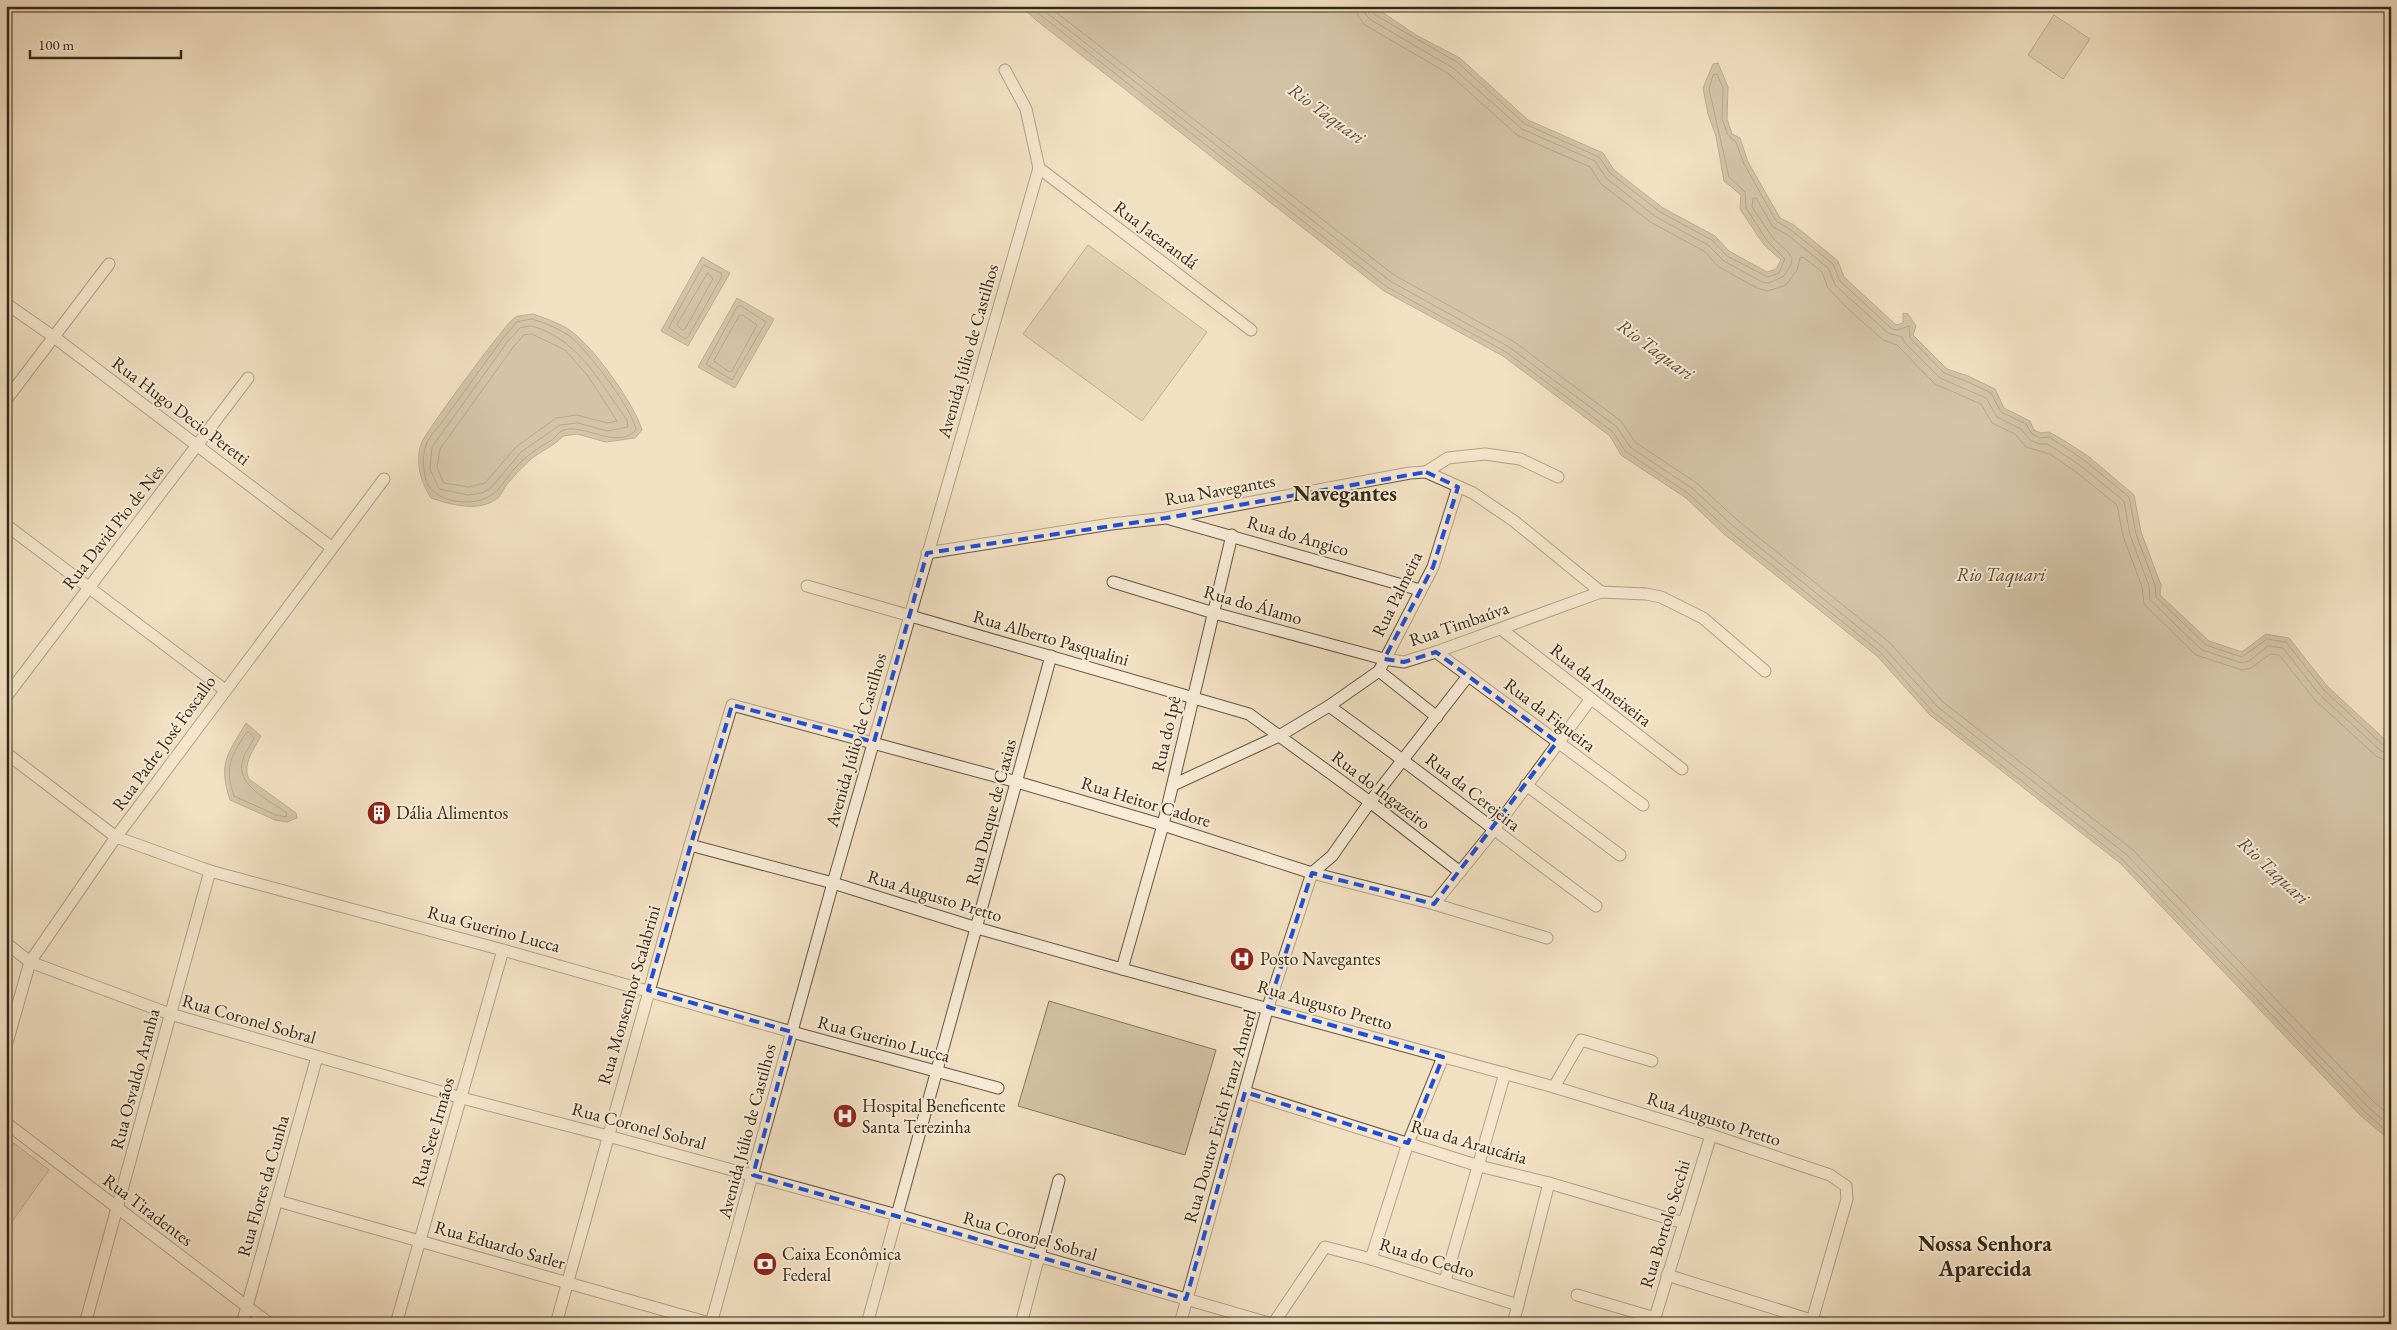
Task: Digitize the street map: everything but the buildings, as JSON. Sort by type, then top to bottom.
[{"type":"street","points":[[1005,70],[1026,109],[1039,168]]},
{"type":"street","name":"Rua Jacarandá","points":[[1039,168],[1251,330]]},
{"type":"street","name":"Avenida Júlio de Castilhos","points":[[712,1324],[833,883],[1039,168]]},
{"type":"street","points":[[6,400],[109,264]]},
{"type":"street","name":"Rua Hugo Decio Peretti","points":[[8,305],[54,337],[331,547]]},
{"type":"street","name":"Rua David Pio de Nes","points":[[6,697],[248,378]]},
{"type":"street","points":[[1426,472],[1448,458],[1485,454],[1520,459],[1558,477]]},
{"type":"street","points":[[1426,472],[1473,494],[1514,521],[1601,592]]},
{"type":"street","name":"Rua Navegantes","points":[[927,553],[1111,524],[1166,518],[1410,473],[1426,472]]},
{"type":"street","name":"Rua Padre José Foscallo","points":[[6,1046],[30,962],[116,837],[331,547],[384,479]]},
{"type":"street","name":"Rua Palmeira","points":[[1384,659],[1433,567],[1458,487]]},
{"type":"street","name":"Rua do Angico","points":[[1166,518],[1232,535],[1420,590]]},
{"type":"street","points":[[6,525],[225,690]]},
{"type":"street","name":"Rua do Ipê","points":[[1122,969],[1163,825],[1232,535]]},
{"type":"street","name":"Rua do Álamo","points":[[1113,582],[1214,613],[1384,659]]},
{"type":"street","name":"Rua Alberto Pasqualini","points":[[807,586],[910,614],[1249,714],[1279,736]]},
{"type":"street","name":"Rua Timbaúva","points":[[1384,659],[1404,662],[1601,592],[1646,594],[1661,597],[1702,618],[1765,671]]},
{"type":"street","name":"Rua da Ameixeira","points":[[1500,629],[1682,769]]},
{"type":"street","name":"Rua da Figueira","points":[[1436,652],[1643,805]]},
{"type":"street","name":"Rua Duque de Caxias","points":[[867,1324],[1051,656]]},
{"type":"street","points":[[1173,785],[1279,736],[1329,706],[1379,671],[1384,659]]},
{"type":"street","points":[[1379,671],[1437,717]]},
{"type":"street","points":[[1312,873],[1332,856],[1370,802],[1468,676]]},
{"type":"street","points":[[1434,904],[1493,831],[1557,742],[1590,700]]},
{"type":"street","name":"Rua Heitor Cadore","points":[[732,705],[1017,782],[1163,825],[1312,873],[1434,904],[1547,938]]},
{"type":"street","name":"Rua Monsenhor Scalabrini","points":[[556,1324],[648,990],[732,705]]},
{"type":"street","name":"Rua da Cerejeira","points":[[1329,706],[1404,760],[1493,831],[1596,906]]},
{"type":"street","name":"Rua do Ingazeiro","points":[[1279,736],[1370,802],[1460,872]]},
{"type":"street","name":"Rua Guerino Lucca","points":[[6,753],[116,837],[210,871],[503,950],[998,1088]]},
{"type":"street","points":[[1526,785],[1620,855]]},
{"type":"street","name":"Rua Augusto Pretto","points":[[690,844],[833,883],[977,928],[1122,969],[1268,1007],[1554,1087],[1711,1135],[1830,1175],[1846,1186],[1847,1199],[1811,1322]]},
{"type":"street","name":"Rua Osvaldo Aranha","points":[[85,1324],[210,871]]},
{"type":"street","name":"Rua Doutor Erich Franz Annerl","points":[[1180,1324],[1268,1007],[1312,873]]},
{"type":"street","name":"Rua Coronel Sobral","points":[[6,943],[30,962],[170,1014],[462,1098],[897,1215],[1272,1324]]},
{"type":"street","name":"Rua Sete Irmãos","points":[[396,1324],[503,950]]},
{"type":"street","points":[[1554,1087],[1581,1040],[1652,1061]]},
{"type":"street","name":"Rua Flores da Cunha","points":[[242,1324],[317,1057]]},
{"type":"street","points":[[1371,1259],[1408,1143],[1443,1057]]},
{"type":"street","points":[[1445,1281],[1505,1073]]},
{"type":"street","name":"Rua da Araucária","points":[[1245,1092],[1479,1166],[1549,1183],[1684,1223]]},
{"type":"street","name":"Rua Tiradentes","points":[[6,1123],[270,1324]]},
{"type":"street","name":"Rua Bortolo Secchi","points":[[1654,1321],[1711,1135]]},
{"type":"street","points":[[1021,1324],[1059,1180]]},
{"type":"street","points":[[1513,1324],[1549,1183]]},
{"type":"street","name":"Rua Eduardo Satler","points":[[278,1201],[567,1281],[712,1324]]},
{"type":"street","name":"Rua do Cedro","points":[[1272,1324],[1325,1247],[1445,1281],[1518,1305]]},
{"type":"street","points":[[1667,1275],[1811,1322],[1824,1324]]},
{"type":"street","points":[[1577,1295],[1654,1321]]},
{"type":"highlighted area","points":[[1426,472],[1458,487],[1433,567],[1384,659],[1404,662],[1436,652],[1557,742],[1434,904],[1312,873],[1268,1007],[1443,1057],[1408,1143],[1245,1092],[1186,1299],[753,1175],[792,1032],[648,990],[732,705],[874,742],[927,553],[1166,518]]},
{"type":"shaded area","points":[[2054,15],[2090,39],[2063,79],[2028,55]]},
{"type":"shaded area","points":[[1088,245],[1207,332],[1142,421],[1023,334]]},
{"type":"shaded area","points":[[1049,1001],[1216,1050],[1185,1155],[1018,1106]]},
{"type":"shaded area","points":[[6,1137],[49,1170],[6,1230]]},
{"type":"water","name":"Rio Taquari","points":[[1021,6],[1373,6],[1416,35],[1460,58],[1528,120],[1603,153],[1614,170],[1663,208],[1715,236],[1729,251],[1767,272],[1776,269],[1781,260],[1764,245],[1740,209],[1741,195],[1724,181],[1716,136],[1708,114],[1703,88],[1713,64],[1718,63],[1728,87],[1727,119],[1732,134],[1740,138],[1748,162],[1780,218],[1794,225],[1838,261],[1844,277],[1896,325],[1903,323],[1903,313],[1908,314],[1916,326],[1913,335],[1947,369],[1968,376],[1995,389],[2004,408],[2030,421],[2034,430],[2041,433],[2049,432],[2088,456],[2134,495],[2141,532],[2161,585],[2160,595],[2209,641],[2242,652],[2266,634],[2289,638],[2327,686],[2391,745],[2391,1141],[2361,1116],[2120,863],[1930,715],[1877,656],[1724,534],[1686,498],[1621,455],[1610,436],[1503,356],[1384,291],[1036,20]]},
{"type":"water","points":[[702,257],[730,273],[688,346],[661,331]]},
{"type":"water","points":[[737,298],[774,319],[735,388],[698,367]]},
{"type":"water","points":[[533,314],[573,332],[585,344],[605,367],[623,394],[638,419],[642,430],[635,438],[606,442],[577,434],[563,436],[526,464],[507,484],[499,497],[484,505],[457,505],[431,498],[424,486],[419,466],[419,451],[425,436],[508,324],[516,317]]},
{"type":"water","points":[[246,723],[261,736],[248,762],[247,773],[249,779],[296,813],[297,818],[287,822],[275,820],[230,800],[225,777],[226,760]]},
{"type":"place","name":"Dália Alimentos","points":[[379,813]]},
{"type":"place","name":"Posto Navegantes","points":[[1242,959]]},
{"type":"place","name":"Hospital Beneficente Santa Terezinha","points":[[845,1116]]},
{"type":"place","name":"Caixa Econômica Federal","points":[[765,1264]]},
{"type":"district","name":"Navegantes","points":[[1345,493]]},
{"type":"district","name":"Nossa Senhora Aparecida","points":[[1985,1256]]}]
